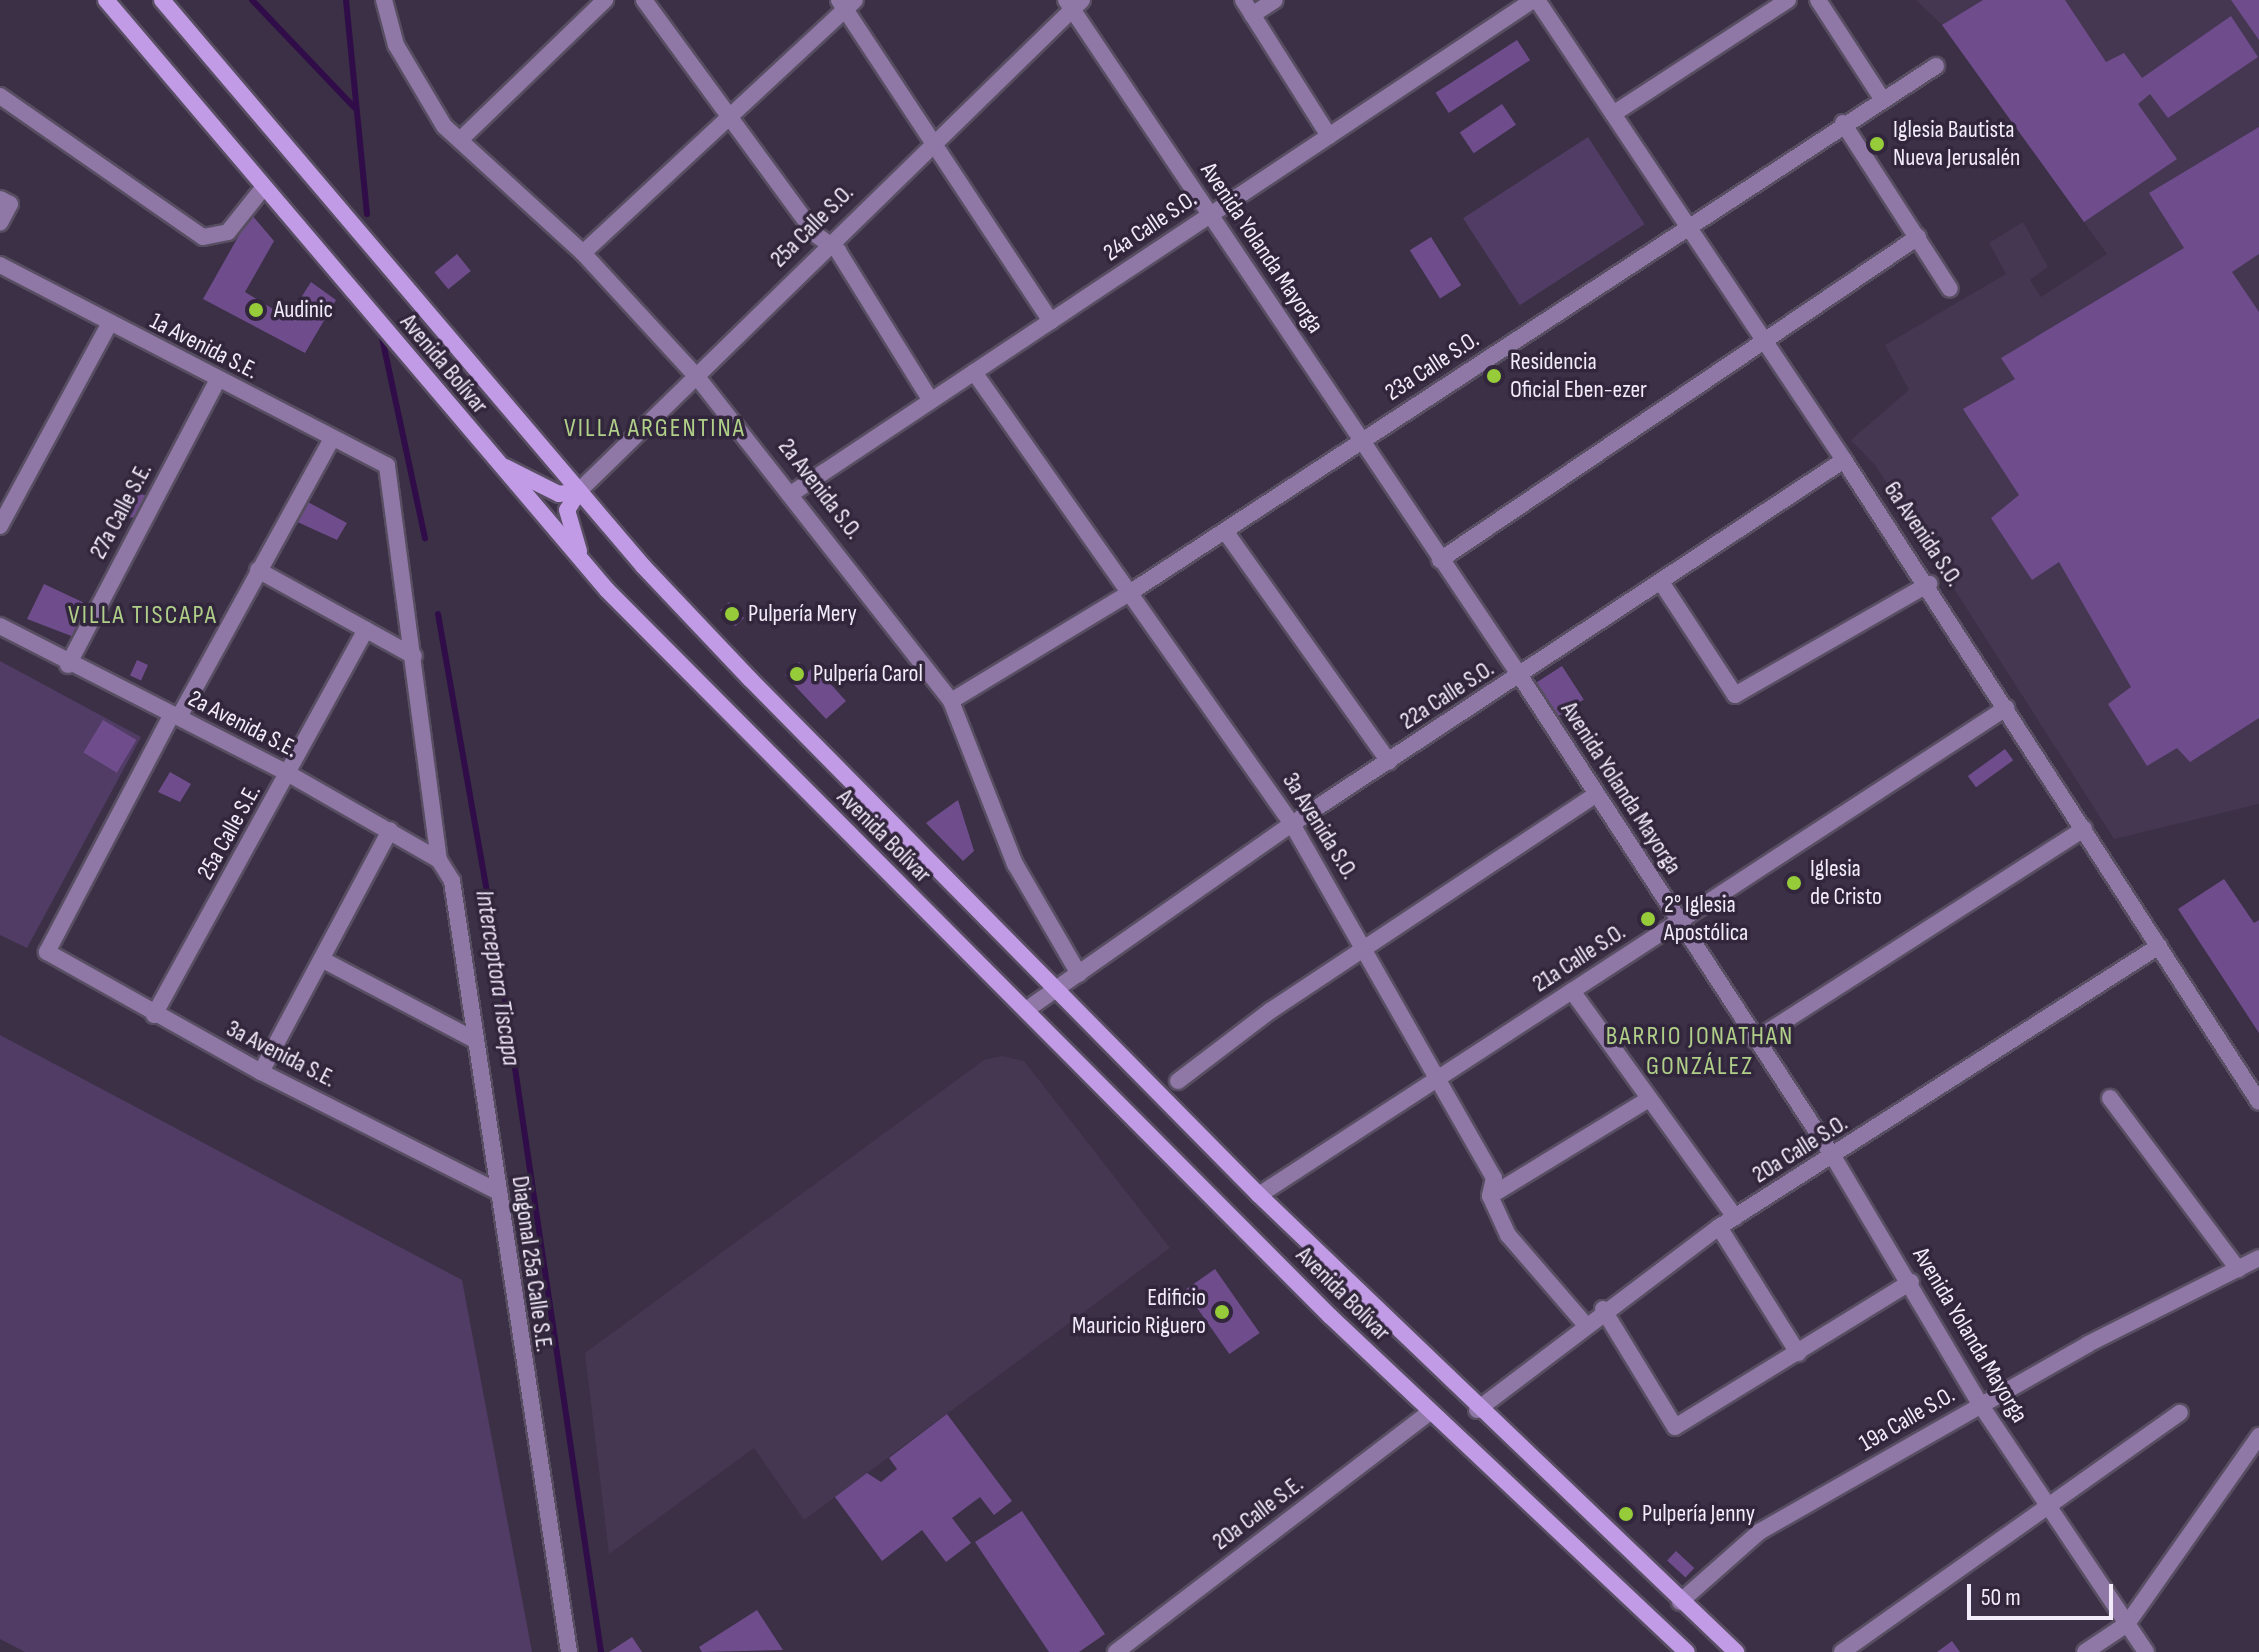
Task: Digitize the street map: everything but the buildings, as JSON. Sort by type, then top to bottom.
[{"type":"main road","name":"Avenida Bolívar","points":[[106,0],[585,564],[1429,1413],[1687,1652]]},
{"type":"main road","name":"Avenida Bolívar","points":[[162,0],[579,491],[750,679],[1060,989],[1259,1195],[1477,1410],[1736,1652]]},
{"type":"main road","points":[[497,463],[559,494],[579,491]]},
{"type":"main road","points":[[579,491],[567,510],[585,564]]},
{"type":"street","name":"2a Avenida S.O.","points":[[384,0],[396,45],[460,140],[583,253],[698,378],[794,492],[951,701],[1015,864],[1079,974]]},
{"type":"street","points":[[460,140],[605,0]]},
{"type":"street","points":[[644,0],[827,243],[931,401]]},
{"type":"street","points":[[1243,0],[1329,136]]},
{"type":"street","points":[[1252,15],[1275,0]]},
{"type":"street","name":"6a Avenida S.O.","points":[[1535,0],[1929,584],[2259,1102]]},
{"type":"street","name":"24a Calle S.O.","points":[[794,492],[1535,0]]},
{"type":"street","points":[[1613,114],[1788,0]]},
{"type":"street","points":[[1818,0],[1883,100]]},
{"type":"street","points":[[583,253],[846,3],[1051,321]]},
{"type":"street","name":"25a Calle S.O.","points":[[579,491],[698,378],[827,243],[1073,3]]},
{"type":"street","name":"Avenida Yolanda Mayorga","points":[[1073,3],[1440,560],[1520,676],[1834,1158],[1911,1282],[1980,1404],[2146,1652]]},
{"type":"street","name":"23a Calle S.O.","points":[[951,701],[1134,590],[1843,123],[1936,66]]},
{"type":"street","points":[[0,96],[203,237],[228,232],[263,188]]},
{"type":"street","points":[[1843,123],[1950,289]]},
{"type":"street","points":[[0,199],[10,204],[0,223]]},
{"type":"street","points":[[1440,560],[1767,344],[1918,237]]},
{"type":"street","name":"1a Avenida S.E.","points":[[0,265],[217,381],[387,466],[414,656]]},
{"type":"street","points":[[0,526],[109,324]]},
{"type":"street","name":"3a Avenida S.O.","points":[[974,372],[1134,590],[1292,824],[1368,952],[1494,1178],[1490,1196],[1508,1235],[1584,1323]]},
{"type":"street","name":"27a Calle S.E.","points":[[68,665],[217,381]]},
{"type":"street","points":[[176,716],[332,439]]},
{"type":"street","name":"22a Calle S.O.","points":[[1079,974],[1292,824],[1844,460]]},
{"type":"street","points":[[1225,531],[1389,762]]},
{"type":"street","points":[[258,570],[414,656],[439,860]]},
{"type":"street","points":[[1661,582],[1735,695],[1929,584]]},
{"type":"street","name":"2a Avenida S.E.","points":[[0,626],[68,665],[176,716],[390,830],[439,860],[452,881]]},
{"type":"street","name":"25a Calle S.E.","points":[[154,1015],[366,629]]},
{"type":"street","name":"21a Calle S.O.","points":[[1259,1195],[2006,708]]},
{"type":"street","name":"3a Avenida S.E.","points":[[176,716],[47,952],[154,1015],[261,1072],[497,1191]]},
{"type":"street","points":[[1178,1081],[1270,1011],[1368,952],[1597,794]]},
{"type":"street","points":[[1755,1040],[2084,829]]},
{"type":"street","points":[[261,1072],[390,830]]},
{"type":"street","name":"Diagonal 25a Calle S.E.","points":[[452,881],[569,1652]]},
{"type":"street","name":"20a Calle S.O.","points":[[1477,1410],[1584,1323],[1719,1227],[1834,1158],[2159,946]]},
{"type":"street","points":[[323,960],[475,1040]]},
{"type":"street","points":[[1026,1010],[1079,974]]},
{"type":"street","points":[[1572,991],[1647,1100],[1735,1217]]},
{"type":"street","points":[[2110,1098],[2238,1269]]},
{"type":"street","points":[[1490,1196],[1647,1100]]},
{"type":"street","points":[[1719,1227],[1798,1353]]},
{"type":"street","name":"19a Calle S.O.","points":[[1680,1602],[1759,1532],[1980,1404],[2259,1258]]},
{"type":"street","points":[[1603,1309],[1675,1427],[1911,1282]]},
{"type":"street","name":"20a Calle S.E.","points":[[1116,1652],[1429,1413]]},
{"type":"street","points":[[1842,1652],[2051,1510],[2180,1413]]},
{"type":"street","points":[[2085,1652],[2127,1624],[2259,1436]]},
{"type":"shaded area","points":[[1916,0],[2259,0],[2259,804],[2114,839],[1875,465],[1851,440],[1909,390],[1885,345],[2006,274],[1989,243],[2023,222],[2048,267],[2030,280],[2041,297],[2107,254],[1943,26]]},
{"type":"shaded area","points":[[1588,137],[1645,224],[1520,305],[1463,218]]},
{"type":"shaded area","points":[[0,661],[141,737],[27,948],[0,935]]},
{"type":"shaded area","points":[[0,1035],[462,1280],[532,1652],[25,1652],[0,1639]]},
{"type":"shaded area","points":[[1002,1056],[1024,1061],[1170,1248],[804,1520],[754,1448],[609,1554],[585,1353],[984,1060]]},
{"type":"waterway","points":[[252,0],[354,107]]},
{"type":"waterway","points":[[346,0],[367,214]]},
{"type":"waterway","name":"Interceptora Tiscapa","points":[[381,333],[425,538]]},
{"type":"waterway","name":"Interceptora Tiscapa","points":[[438,614],[501,973],[601,1652]]},
{"type":"place","name":"Iglesia Bautista Nueva Jerusalén","points":[[1877,144]]},
{"type":"place","name":"Audinic","points":[[256,310]]},
{"type":"place","name":"Residencia Oficial Eben-ezer","points":[[1494,376]]},
{"type":"place","name":"Pulpería Mery","points":[[732,614]]},
{"type":"place","name":"Pulpería Carol","points":[[797,674]]},
{"type":"place","name":"Iglesia de Cristo","points":[[1794,883]]},
{"type":"place","name":"2° Iglesia Apostólica","points":[[1648,919]]},
{"type":"place","name":"Edificio Mauricio Riguero","points":[[1222,1312]]},
{"type":"place","name":"Pulpería Jenny","points":[[1626,1514]]},
{"type":"district","name":"VILLA ARGENTINA","points":[[655,429]]},
{"type":"district","name":"VILLA TISCAPA","points":[[143,616]]},
{"type":"district","name":"BARRIO JONATHAN GONZÁLEZ","points":[[1700,1052]]}]
